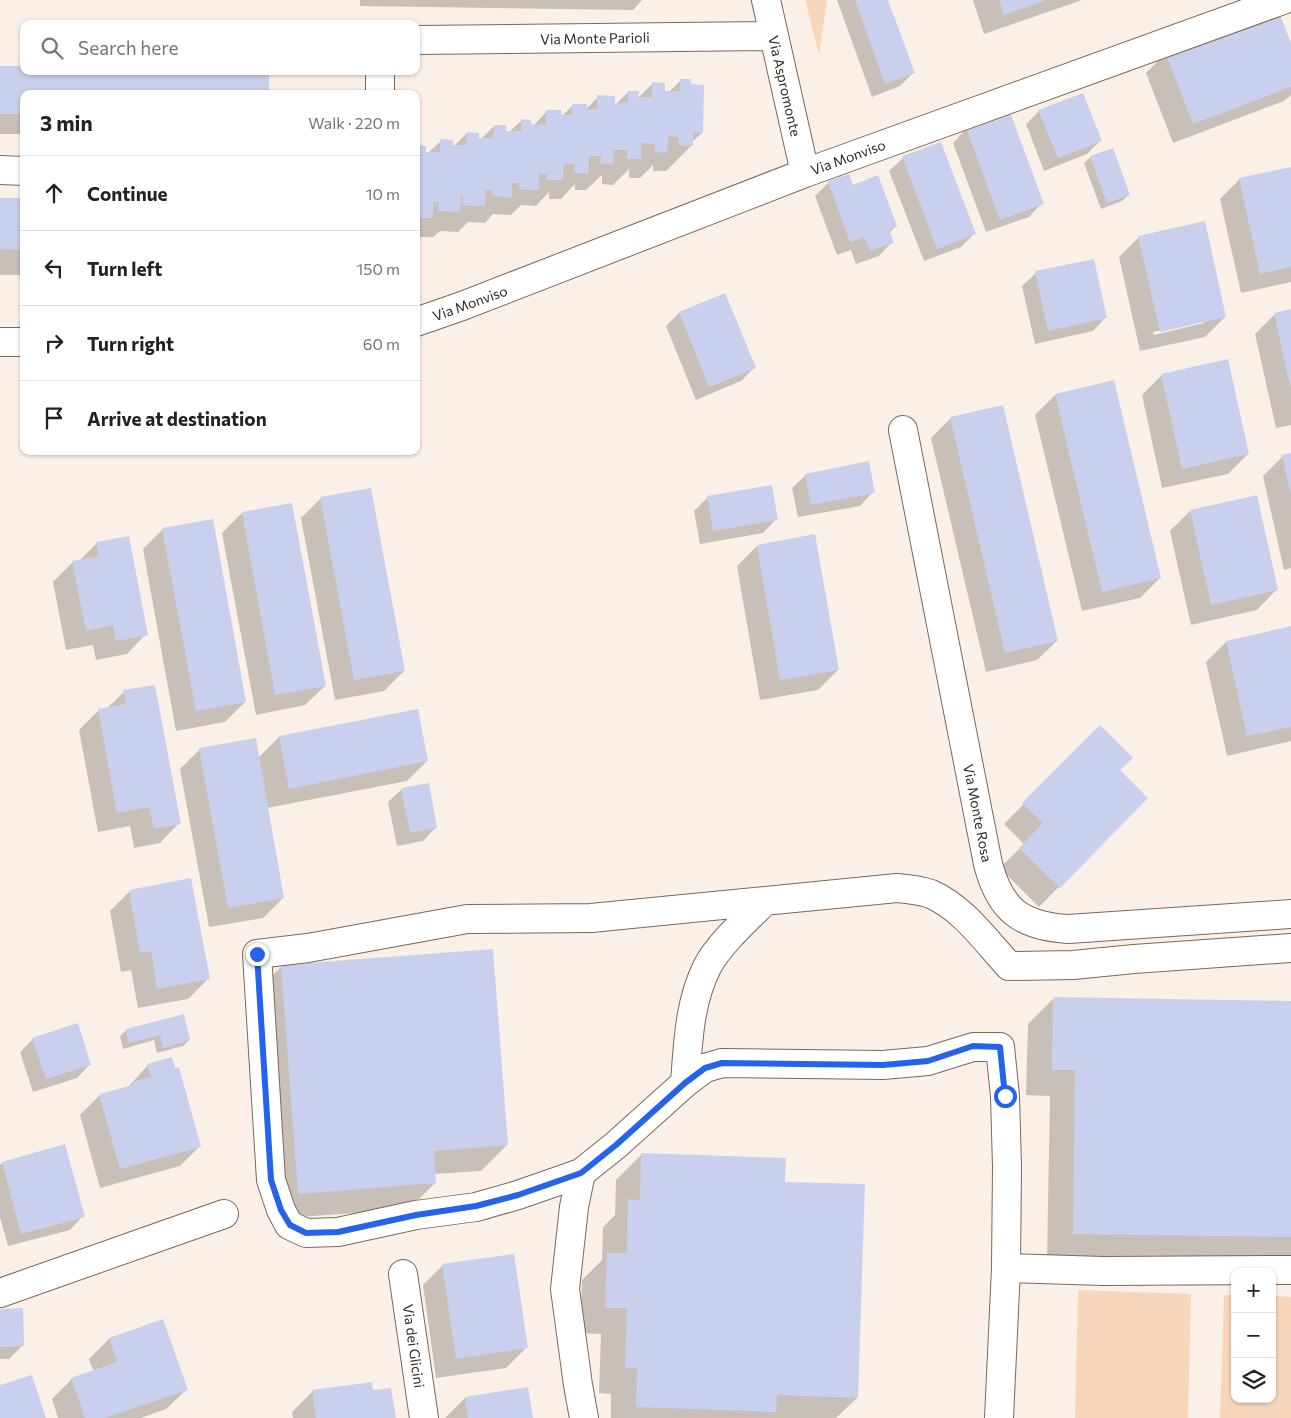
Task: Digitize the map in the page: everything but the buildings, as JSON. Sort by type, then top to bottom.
[{"type":"street","name":"Via Aspromonte","points":[[766,0],[805,173]]},
{"type":"street","name":"Via Monviso","points":[[420,321],[805,173],[1283,0]]},
{"type":"street","name":"Via Monte Parioli","points":[[420,40],[774,36]]},
{"type":"street","points":[[380,75],[380,90]]},
{"type":"street","points":[[0,170],[20,171]]},
{"type":"street","points":[[0,342],[20,342]]},
{"type":"street","name":"Via Monte Rosa","points":[[903,430],[988,864],[999,893],[1010,908],[1022,919],[1048,928],[1068,929],[1291,914]]},
{"type":"street","points":[[999,1418],[1006,1268],[1008,1166],[1005,1096],[1000,1047],[973,1046],[928,1061],[883,1065],[722,1063],[705,1068],[685,1083],[616,1145],[581,1173],[518,1195],[476,1206],[416,1215],[338,1232],[306,1233],[290,1225],[281,1210],[271,1180],[257,954],[308,948],[467,919],[591,918],[880,888],[917,890],[931,894],[945,902],[966,920],[1009,966],[1073,965],[1291,948]]},
{"type":"street","points":[[685,1083],[690,1024],[696,993],[707,966],[728,940],[765,901]]},
{"type":"street","points":[[581,1173],[574,1207],[565,1289],[584,1418]]},
{"type":"street","points":[[0,1293],[224,1214]]},
{"type":"street","points":[[1006,1268],[1103,1271],[1291,1270]]},
{"type":"street","name":"Via dei Glicini","points":[[403,1274],[424,1418]]},
{"type":"shaded area","points":[[805,0],[827,0],[819,55]]},
{"type":"shaded area","points":[[1078,1290],[1191,1294],[1188,1418],[1075,1418]]},
{"type":"shaded area","points":[[1224,1295],[1231,1295],[1231,1403],[1276,1403],[1276,1296],[1291,1297],[1291,1418],[1220,1418]]},
{"type":"route","points":[[257,954],[271,1180],[281,1210],[290,1225],[306,1233],[338,1232],[416,1215],[476,1206],[518,1195],[581,1173],[616,1145],[685,1083],[705,1068],[722,1063],[883,1065],[928,1061],[973,1046],[1000,1047],[1005,1096]]}]
